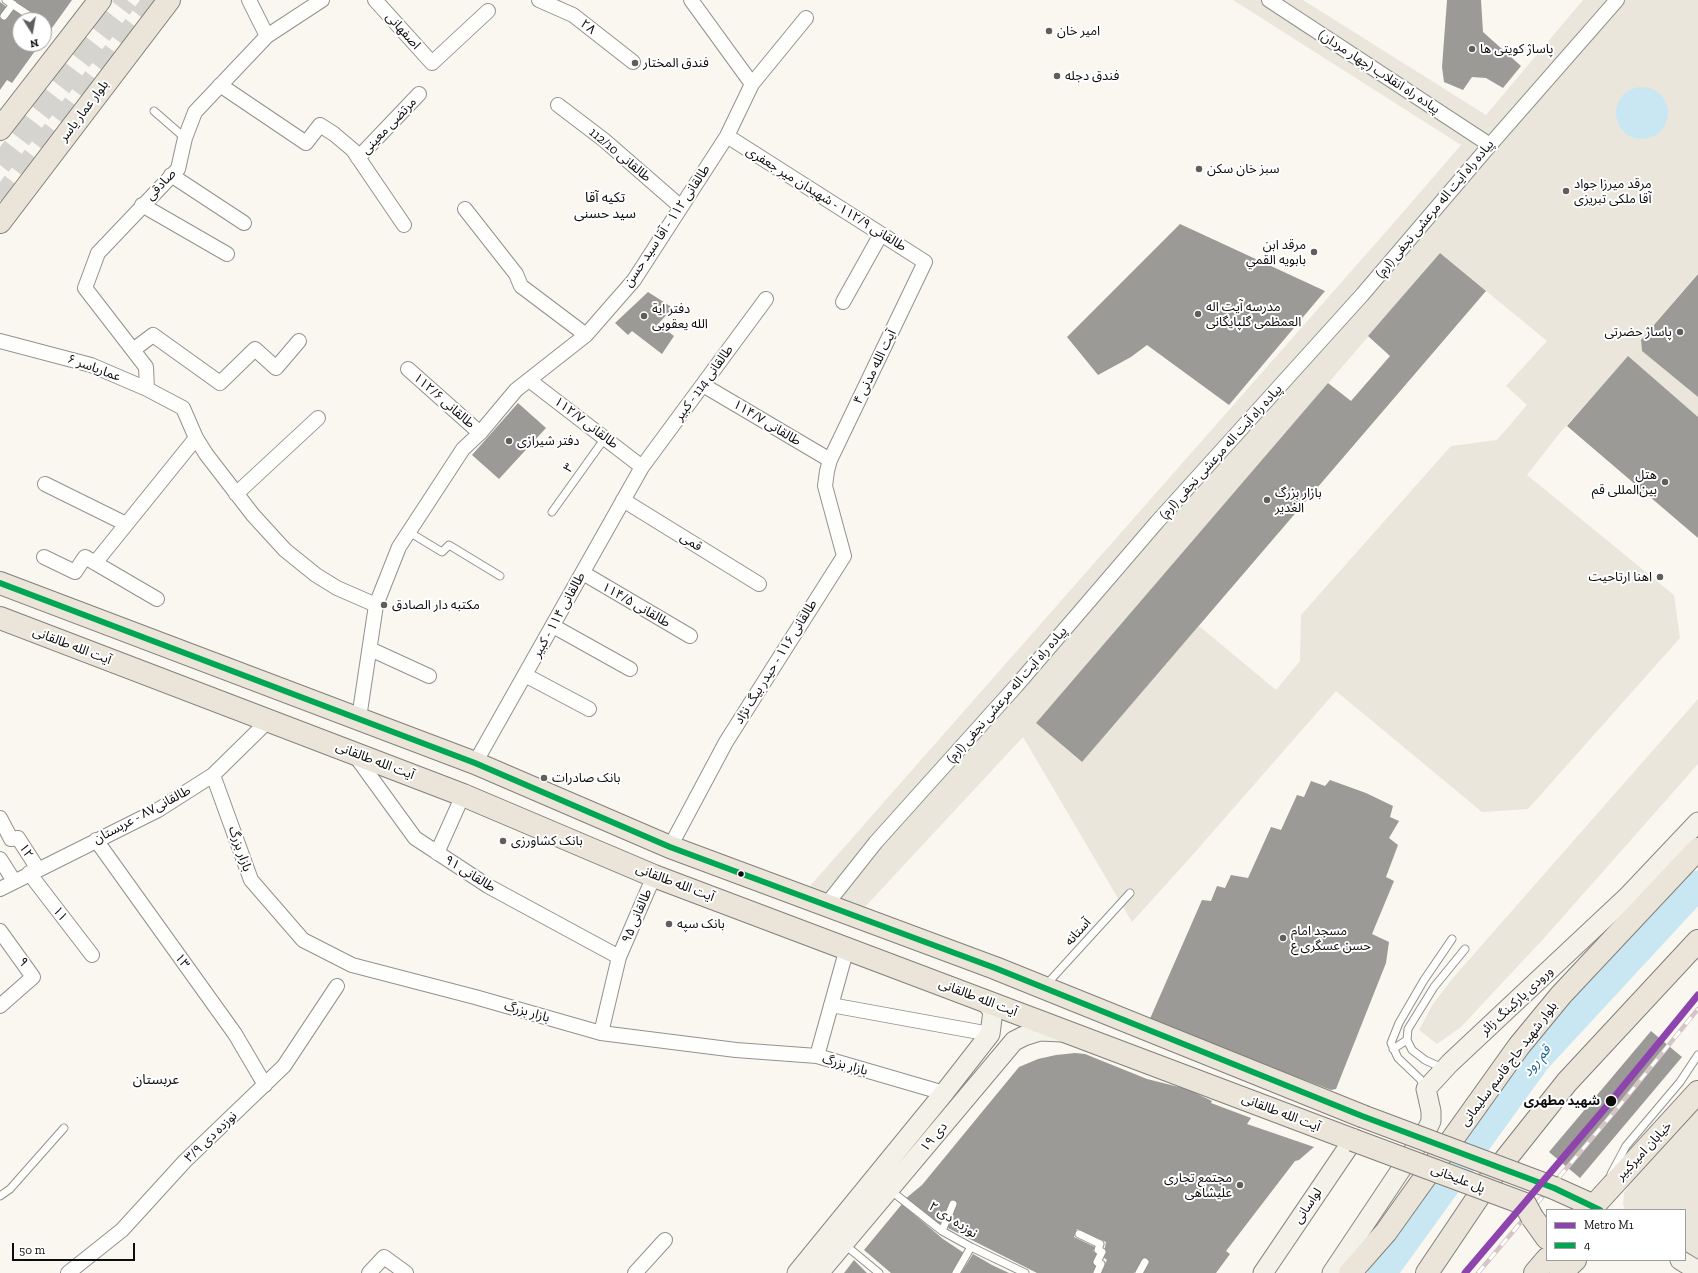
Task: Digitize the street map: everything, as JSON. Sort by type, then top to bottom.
[{"type":"main road","points":[[0,129],[100,0]]},
{"type":"main road","name":"بلوار عمار یاسر","points":[[0,222],[169,0]]},
{"type":"main road","name":"آیت الله طالقانی","points":[[0,583],[475,763],[670,847],[1044,988],[1362,1116]]},
{"type":"main road","name":"آیت الله طالقانی","points":[[0,618],[463,795],[654,876],[1353,1140]]},
{"type":"main road","name":"ورودی پارکینگ زائر","points":[[1426,1089],[1450,1063],[1627,897],[1698,822]]},
{"type":"main road","name":"بلوار شهید حاج قاسم سلیمانی","points":[[1350,1273],[1386,1232],[1518,1046],[1561,995],[1698,849]]},
{"type":"main road","points":[[1427,1273],[1493,1175],[1567,1082],[1698,941]]},
{"type":"main road","points":[[984,1000],[993,1011],[990,1034]]},
{"type":"main road","name":"۱۹ دی","points":[[797,1273],[1014,1041],[1040,1031],[1065,1032]]},
{"type":"main road","name":"۱۹ دی","points":[[819,1273],[844,1244],[882,1183],[944,1093],[990,1034]]},
{"type":"main road","points":[[1332,1273],[1426,1132],[1431,1121],[1431,1111],[1426,1089]]},
{"type":"main road","name":"خیابان امیرکبیر","points":[[1594,1209],[1698,1092]]},
{"type":"main road","name":"پل علیخانی","points":[[1362,1116],[1554,1188],[1594,1209]]},
{"type":"main road","name":"پل علیخانی","points":[[1353,1140],[1525,1204],[1546,1237]]},
{"type":"main road","name":"لواسانی","points":[[1263,1273],[1353,1140]]},
{"type":"main road","points":[[1535,1273],[1546,1260]]},
{"type":"main road","points":[[1682,1261],[1698,1271]]},
{"type":"street","points":[[249,0],[267,36]]},
{"type":"street","name":"صادقی","points":[[147,389],[146,367],[85,288],[98,253],[142,205],[178,169],[185,138],[195,112],[267,36],[322,0]]},
{"type":"street","name":"اصفهانی","points":[[375,0],[432,63],[488,11]]},
{"type":"street","name":"۲۸","points":[[539,0],[573,15],[633,62]]},
{"type":"street","points":[[691,0],[752,84]]},
{"type":"street","name":"پیاده راه انقلاب (چهار مردان)","points":[[1269,0],[1490,145]]},
{"type":"street","name":"پیاده راه آیت اله مرعشی نجفی (ارم)","points":[[826,905],[876,842],[1017,685],[1157,522],[1362,295],[1490,145],[1617,0]]},
{"type":"street","name":"طالقانی ۱۱۲ - آقا سید حسن","points":[[359,718],[376,605],[399,547],[463,449],[480,433],[516,390],[586,335],[634,280],[727,136],[752,84],[806,18]]},
{"type":"street","points":[[220,85],[306,143],[320,125],[353,150],[404,225]]},
{"type":"street","name":"مرتضی معینی","points":[[358,158],[419,94]]},
{"type":"street","name":"طالقانی 112/10","points":[[558,105],[604,140],[681,207]]},
{"type":"street","name":"طالقانی ۱۱۲/۹ - شهیدان میر جعفری","points":[[727,136],[925,262]]},
{"type":"street","points":[[171,175],[244,223]]},
{"type":"street","points":[[142,205],[227,254]]},
{"type":"street","points":[[464,209],[516,274],[520,286],[586,335]]},
{"type":"street","points":[[843,302],[881,234]]},
{"type":"street","name":"۴ آیت الله مدنی","points":[[828,466],[925,262]]},
{"type":"street","name":"طالقانی 114 - کبیر","points":[[642,467],[766,299]]},
{"type":"street","points":[[133,350],[153,335],[220,383],[255,349],[276,368],[299,341]]},
{"type":"street","name":"عماریاسر ۶","points":[[0,341],[91,365],[147,389],[183,408],[196,438]]},
{"type":"street","name":"طالقانی ۱۱۲/۶","points":[[408,369],[480,433]]},
{"type":"street","name":"طالقانی ۱۱۲/۷","points":[[529,380],[642,467]]},
{"type":"street","name":"طالقانی ۱۱۴/۷","points":[[703,385],[828,466]]},
{"type":"street","points":[[236,494],[318,418]]},
{"type":"street","points":[[95,563],[196,438],[236,494],[285,550],[316,575],[337,588],[376,605]]},
{"type":"street","name":"طالقانی ۱۱۶ - حیدر بیگ نژاد","points":[[670,847],[726,742],[844,556],[825,486],[828,466]]},
{"type":"street","name":"طالقانی ۱۱۴ - کبیر","points":[[475,763],[642,467]]},
{"type":"street","points":[[44,484],[126,524]]},
{"type":"street","name":"قمی","points":[[623,500],[759,584]]},
{"type":"street","points":[[44,557],[75,572],[85,557],[157,599]]},
{"type":"street","name":"طالقانی ۱۱۴/۵","points":[[583,573],[690,636]]},
{"type":"street","points":[[553,626],[630,669]]},
{"type":"street","points":[[370,649],[429,676]]},
{"type":"street","points":[[525,675],[589,709]]},
{"type":"street","name":"طالقانی۸۷ - عربستان","points":[[0,889],[33,871],[158,810],[213,775],[268,721]]},
{"type":"street","name":"طالقانی ۹۱","points":[[353,752],[415,838],[488,886],[619,957]]},
{"type":"street","name":"بازار بزرگ","points":[[213,775],[251,880],[303,940],[352,965],[475,997],[601,1033],[736,1050],[817,1056],[944,1093]]},
{"type":"street","points":[[437,853],[463,795]]},
{"type":"street","name":"۱۲","points":[[0,818],[11,839],[18,838],[33,871]]},
{"type":"street","name":"۱۳","points":[[96,840],[235,1034],[265,1085]]},
{"type":"street","points":[[0,859],[14,881]]},
{"type":"street","name":"۱۱","points":[[33,871],[92,955]]},
{"type":"street","name":"طالقانی ۹۵","points":[[601,1033],[619,957],[654,876]]},
{"type":"street","name":"۹","points":[[0,931],[33,977],[0,1006]]},
{"type":"street","points":[[817,1056],[847,948]]},
{"type":"street","name":"نوزده دی ۳/۹","points":[[68,1273],[122,1230],[184,1161],[284,1066],[337,986]]},
{"type":"street","points":[[831,1005],[990,1034]]},
{"type":"street","points":[[635,1273],[665,1240]]},
{"type":"street","points":[[369,1273],[384,1257],[406,1273]]},
{"type":"lane","points":[[6,0],[24,12]]},
{"type":"lane","points":[[4,16],[13,4]]},
{"type":"lane","points":[[154,111],[185,138]]},
{"type":"lane","name":"۳","points":[[552,512],[605,438]]},
{"type":"lane","points":[[410,532],[442,552],[448,545],[500,576]]},
{"type":"lane","name":"آستانه","points":[[1044,988],[1130,893]]},
{"type":"lane","points":[[1426,1089],[1420,1079],[1398,1058],[1391,1043],[1399,1023],[1424,980],[1452,938]]},
{"type":"lane","points":[[1450,1063],[1438,1066],[1425,1060],[1412,1050],[1407,1040],[1408,1029],[1434,987],[1465,949]]},
{"type":"lane","points":[[1393,1049],[1407,1040]]},
{"type":"lane","points":[[1594,1209],[1626,1146],[1680,1082],[1698,1055]]},
{"type":"lane","points":[[0,1196],[10,1189],[64,1128]]},
{"type":"lane","name":"نوزده دی ۲","points":[[882,1183],[942,1231],[1025,1273]]},
{"type":"lane","points":[[942,1231],[953,1204]]},
{"type":"lane","points":[[1079,1234],[1100,1244],[1098,1250],[1102,1252],[1097,1262],[1102,1264],[1097,1273]]},
{"type":"lane","points":[[844,1244],[879,1273]]},
{"type":"lane","points":[[956,1273],[971,1247]]},
{"type":"lane","points":[[1139,1273],[1145,1262]]},
{"type":"shaded area","points":[[1233,0],[1303,0],[1486,115],[1583,0],[1698,0],[1698,273],[1641,340],[1642,351],[1698,397],[1698,417],[1628,357],[1559,434],[1527,475],[1674,595],[1680,638],[1528,809],[1482,812],[1336,691],[1132,922],[1023,737],[864,908],[810,886],[1398,218],[1461,145]],"holes":[[[1440,253],[1547,341],[1506,386],[1527,405],[1497,440],[1451,446],[1301,615],[1300,661],[1276,690],[1199,626],[1081,762],[1036,723]]]},
{"type":"shaded area","points":[[1698,699],[1698,764],[1546,936],[1461,1027],[1437,1044],[1419,1030],[1433,1004],[1452,979]]},
{"type":"shaded area","points":[[1698,1092],[1698,1260],[1686,1253],[1686,1209],[1625,1209],[1623,1204],[1624,1193],[1659,1138]]},
{"type":"water","points":[[1637,87],[1647,87],[1661,94],[1668,108],[1668,118],[1661,132],[1647,139],[1637,139],[1627,135],[1620,128],[1616,118],[1616,108],[1620,98],[1627,91]]},
{"type":"building","points":[[11,0],[72,0],[52,28],[52,12],[22,12]]},
{"type":"building","name":"پاساژ کویتی ها","points":[[1447,0],[1481,0],[1483,32],[1521,66],[1503,88],[1486,78],[1472,77],[1463,90],[1444,82],[1442,67]]},
{"type":"building","points":[[0,2],[8,8],[13,7],[21,12],[12,12],[12,52],[34,52],[12,83],[7,80],[0,90]]},
{"type":"building","name":"مدرسه آیت اله العمظمی گلپایگانی","points":[[1180,224],[1325,291],[1229,405],[1147,345],[1131,357],[1098,375],[1067,337]]},
{"type":"building","name":"بازار بزرگ الغدیر","points":[[1440,253],[1486,291],[1082,762],[1036,723],[1328,383],[1351,401],[1390,356],[1368,336]]},
{"type":"building","name":"پاساژ حضرتی","points":[[1698,274],[1698,397],[1642,351],[1641,340]]},
{"type":"building","name":"دفتر ایة الله یعقوبی","points":[[648,292],[673,308],[658,324],[674,336],[662,354],[632,331],[628,335],[615,323]]},
{"type":"building","name":"هتل بین‌المللی قم","points":[[1628,356],[1698,417],[1698,538],[1567,426]]},
{"type":"building","name":"دفتر شیرازی","points":[[518,403],[546,428],[499,479],[472,455]]},
{"type":"building","name":"مسجد امام حسن عسگری ع","points":[[1330,780],[1366,793],[1393,806],[1390,817],[1399,821],[1389,838],[1398,845],[1386,877],[1394,881],[1372,934],[1389,942],[1386,963],[1336,1089],[1331,1090],[1149,1021],[1202,900],[1211,901],[1217,886],[1225,888],[1231,875],[1248,878],[1271,827],[1281,830],[1297,795],[1304,797],[1311,781],[1325,786]]},
{"type":"building","name":"شهید مطهری","points":[[1651,1031],[1682,1057],[1580,1178],[1549,1152]]},
{"type":"building","points":[[1075,1053],[1085,1054],[1147,1079],[1187,1089],[1212,1101],[1211,1103],[1251,1118],[1247,1124],[1314,1147],[1299,1160],[1295,1161],[1226,1251],[1230,1254],[1216,1273],[1143,1273],[1141,1271],[1148,1262],[1144,1259],[1134,1273],[1100,1273],[1107,1260],[1103,1257],[1106,1242],[1077,1229],[1074,1237],[1095,1247],[1093,1251],[1099,1254],[1098,1266],[1094,1273],[1037,1273],[946,1227],[942,1227],[905,1199],[922,1185],[1019,1067],[1038,1059]]},
{"type":"building","points":[[902,1204],[943,1239],[964,1253],[952,1273],[891,1273],[864,1250]]},
{"type":"building","points":[[973,1254],[992,1265],[1009,1273],[961,1273]]},
{"type":"building","points":[[854,1260],[867,1273],[844,1273]]},
{"type":"waterway","name":"قم رود","points":[[1382,1273],[1536,1060],[1698,885]]},
{"type":"tunnel","points":[[0,165],[127,0]]},
{"type":"tunnel","points":[[0,200],[154,0]]},
{"type":"railway","points":[[1478,1273],[1620,1105],[1698,1009]]},
{"type":"metro line","name":"M1","points":[[1465,1273],[1612,1100],[1698,995]]},
{"type":"transit line","name":"4","points":[[0,583],[475,763],[670,847],[995,968],[1362,1116],[1554,1188],[1598,1209]]},
{"type":"place","name":"امیر خان","points":[[1049,31]]},
{"type":"place","name":"پاساژ کویتی ها","points":[[1472,49]]},
{"type":"place","name":"فندق المختار","points":[[635,63]]},
{"type":"place","name":"فندق دجله","points":[[1057,76]]},
{"type":"place","name":"سبز خان سکن","points":[[1199,169]]},
{"type":"place","name":"مرقد میرزا جواد آقا ملکی تبریزی","points":[[1566,191]]},
{"type":"place","name":"مرقد ابن بابويه القمي","points":[[1314,252]]},
{"type":"place","name":"مدرسه آیت اله العمظمی گلپایگانی","points":[[1198,314]]},
{"type":"place","name":"دفتر ایة الله یعقوبی","points":[[644,316]]},
{"type":"place","name":"پاساژ حضرتی","points":[[1680,332]]},
{"type":"place","name":"دفتر شیرازی","points":[[509,441]]},
{"type":"place","name":"هتل بین‌المللی قم","points":[[1665,482]]},
{"type":"place","name":"بازار بزرگ الغدیر","points":[[1267,500]]},
{"type":"place","name":"اهنا ارتاحیت","points":[[1660,577]]},
{"type":"place","name":"مکتبه دار الصادق","points":[[384,605]]},
{"type":"place","name":"بانک صادرات","points":[[544,778]]},
{"type":"place","name":"بانک کشاورزی","points":[[503,841]]},
{"type":"place","name":"بانک سپه","points":[[669,924]]},
{"type":"place","name":"مسجد امام حسن عسگری ع","points":[[1283,938]]},
{"type":"place","name":"شهید مطهری","points":[[1611,1101]]},
{"type":"place","name":"مجتمع تجاری علیشاهی","points":[[1240,1185]]},
{"type":"district","name":"تکیه آقا سید حسنی","points":[[605,206]]},
{"type":"district","name":"عربستان","points":[[156,1080]]}]
